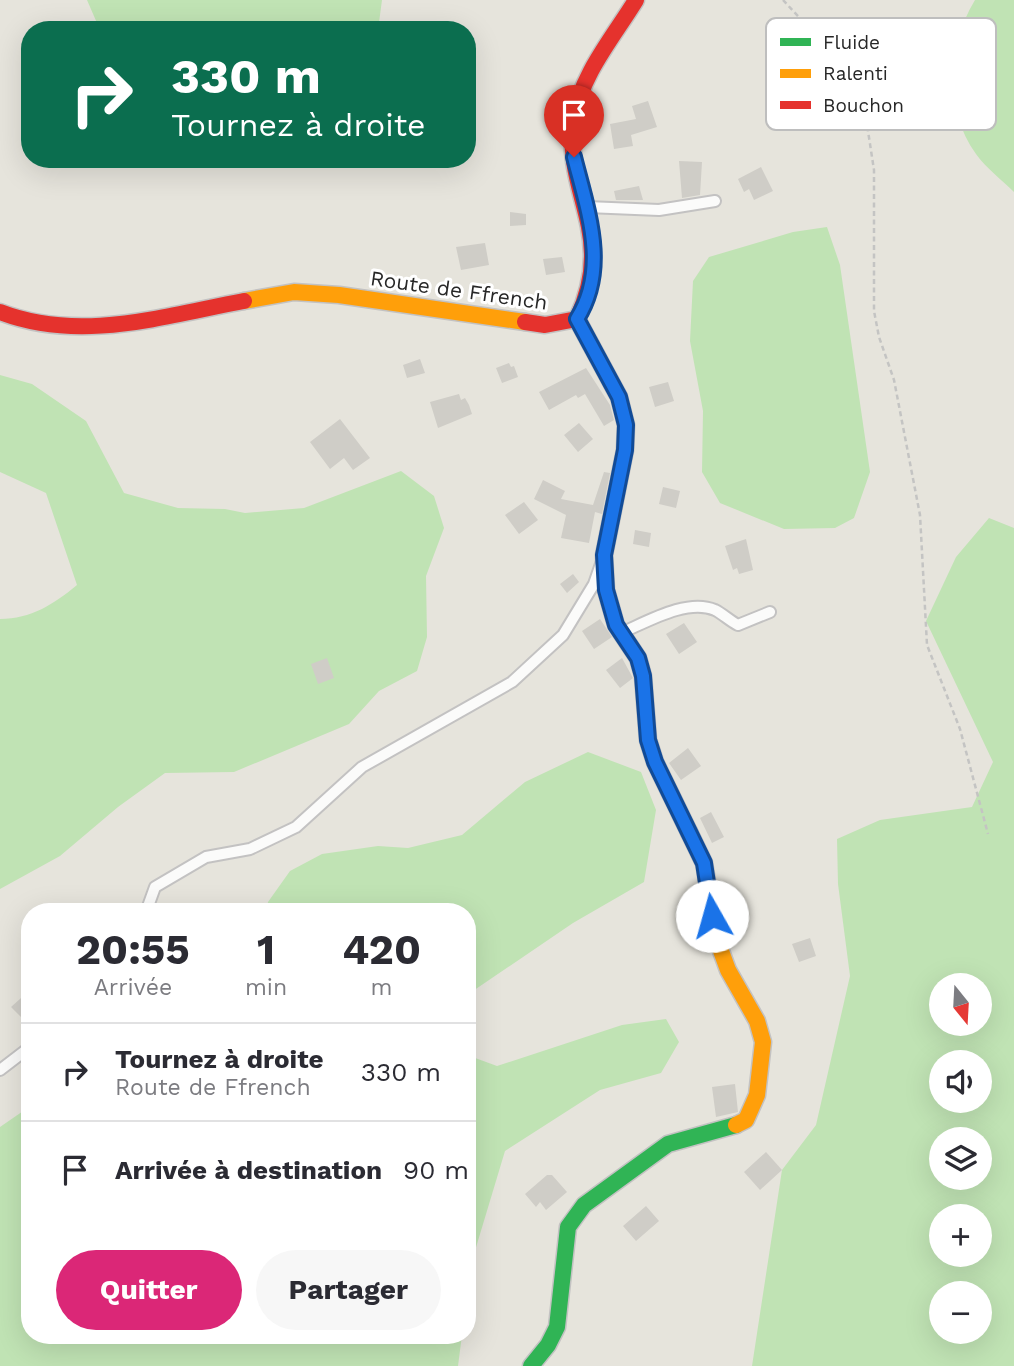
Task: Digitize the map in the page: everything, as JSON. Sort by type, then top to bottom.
[{"type":"street","points":[[149,903],[155,887],[206,857],[250,849],[296,827],[362,767],[512,682],[563,635],[594,584],[604,555],[625,450],[626,425],[619,397],[577,319],[588,301],[594,279],[595,254],[587,207],[574,157],[572,120],[590,75],[636,0]]},
{"type":"street","points":[[587,207],[659,210],[715,201]]},
{"type":"street","name":"Route de Ffrench","points":[[0,312],[14,318],[74,329],[99,328],[294,292],[339,295],[545,325],[577,319]]},
{"type":"street","points":[[531,1366],[548,1345],[557,1326],[568,1227],[584,1205],[653,1152],[668,1144],[728,1129],[746,1120],[757,1094],[763,1042],[757,1021],[728,970],[717,940],[704,863],[655,762],[648,740],[643,676],[638,658],[621,633],[606,590],[604,555]]},
{"type":"street","points":[[621,633],[658,616],[694,607],[717,611],[738,625],[770,612]]},
{"type":"street","points":[[0,1070],[21,1054]]},
{"type":"path","points":[[783,0],[800,18]]},
{"type":"path","points":[[868,130],[874,170],[874,311],[879,337],[894,380],[920,515],[928,645],[963,739],[988,834]]},
{"type":"green space","points":[[87,0],[382,0],[379,21],[96,21]]},
{"type":"green space","points":[[975,0],[1014,0],[1014,192],[976,154],[963,130],[996,130],[996,18],[966,18]]},
{"type":"green space","points":[[827,227],[840,265],[870,472],[854,518],[835,528],[784,529],[720,503],[702,472],[703,411],[690,341],[693,281],[709,257],[793,232]]},
{"type":"green space","points":[[0,375],[32,384],[86,421],[124,493],[178,508],[225,509],[245,513],[304,508],[401,471],[434,496],[444,528],[426,576],[427,637],[417,671],[379,691],[349,724],[234,772],[165,773],[118,807],[60,856],[0,889],[0,619],[22,616],[42,609],[77,585],[46,493],[0,472]]},
{"type":"green space","points":[[989,518],[1014,528],[1014,1366],[752,1366],[782,1170],[816,1125],[850,976],[838,884],[837,839],[880,820],[972,807],[993,762],[926,621],[956,557]]},
{"type":"green space","points":[[588,752],[641,772],[656,810],[644,882],[573,923],[476,989],[476,903],[268,903],[290,871],[322,854],[378,846],[408,848],[462,835],[525,782]]},
{"type":"green space","points":[[666,1019],[679,1042],[661,1073],[600,1090],[505,1151],[476,1247],[476,1058],[497,1066],[622,1025]]},
{"type":"green space","points":[[21,1113],[21,1344],[461,1344],[458,1366],[0,1366],[0,1127]]},
{"type":"building","points":[[648,101],[657,127],[631,135],[633,146],[614,149],[610,124],[636,119],[632,106]]},
{"type":"building","points":[[679,161],[702,162],[700,195],[682,198]]},
{"type":"building","points":[[761,167],[773,191],[754,200],[749,189],[744,192],[738,179]]},
{"type":"building","points":[[639,186],[643,200],[616,200],[614,191]]},
{"type":"building","points":[[510,212],[526,214],[526,225],[510,226]]},
{"type":"building","points":[[485,243],[489,265],[461,270],[456,247]]},
{"type":"building","points":[[562,257],[565,272],[546,275],[543,259]]},
{"type":"building","points":[[420,359],[425,373],[407,378],[403,365]]},
{"type":"building","points":[[509,363],[511,367],[514,366],[518,377],[502,383],[496,368]]},
{"type":"building","points":[[586,368],[610,405],[614,420],[604,426],[585,394],[578,398],[576,395],[549,410],[539,392]]},
{"type":"building","points":[[668,382],[674,401],[655,407],[649,387]]},
{"type":"building","points":[[459,394],[461,400],[465,398],[472,414],[438,428],[430,402]]},
{"type":"building","points":[[340,419],[370,458],[353,470],[344,458],[330,469],[310,442]]},
{"type":"building","points":[[579,423],[593,439],[578,452],[564,435]]},
{"type":"building","points":[[604,472],[610,473],[602,514],[595,512],[589,543],[561,538],[566,515],[534,499],[543,480],[565,491],[561,499],[593,505]]},
{"type":"building","points":[[663,487],[680,491],[676,508],[659,504]]},
{"type":"building","points":[[524,502],[538,520],[519,534],[505,515]]},
{"type":"building","points":[[635,530],[651,533],[649,547],[633,544]]},
{"type":"building","points":[[746,539],[753,570],[739,574],[737,568],[733,570],[725,546]]},
{"type":"building","points":[[573,574],[579,582],[567,593],[560,584]]},
{"type":"building","points":[[600,619],[612,637],[594,649],[582,631]]},
{"type":"building","points":[[684,623],[697,642],[679,654],[666,634]]},
{"type":"building","points":[[327,658],[334,678],[318,684],[311,664]]},
{"type":"building","points":[[622,658],[633,678],[620,688],[606,670]]},
{"type":"building","points":[[688,748],[701,766],[681,780],[669,763]]},
{"type":"building","points":[[711,812],[724,837],[712,843],[700,818]]},
{"type":"building","points":[[810,938],[816,956],[799,962],[792,944]]},
{"type":"building","points":[[21,998],[21,1017],[11,1007]]},
{"type":"building","points":[[735,1084],[738,1112],[716,1117],[712,1087]]},
{"type":"building","points":[[766,1152],[782,1170],[760,1190],[744,1172]]},
{"type":"building","points":[[547,1175],[552,1175],[567,1192],[546,1210],[540,1202],[536,1207],[525,1194]]},
{"type":"building","points":[[646,1206],[659,1221],[636,1241],[623,1226]]},
{"type":"traffic: fast","points":[[577,319],[619,397],[626,425],[625,450],[604,555],[606,590],[616,625],[638,658],[643,676],[648,740],[655,762],[689,832]]},
{"type":"traffic: fast","points":[[531,1366],[548,1345],[557,1327],[568,1227],[584,1205],[668,1144],[736,1125]]},
{"type":"traffic: slow","points":[[244,301],[294,292],[339,295],[525,322]]},
{"type":"traffic: slow","points":[[689,832],[704,863],[717,940],[728,970],[757,1021],[763,1042],[757,1095],[746,1120],[736,1125]]},
{"type":"traffic: jam","points":[[525,322],[545,325],[577,319],[588,289],[592,262],[591,238],[575,170],[574,119],[577,103],[590,72],[636,0]]},
{"type":"traffic: jam","points":[[0,312],[30,321],[91,326],[122,324],[244,301]]},
{"type":"route","points":[[574,157],[587,207],[595,254],[594,279],[588,301],[577,319],[619,397],[626,425],[625,450],[604,555],[606,590],[616,625],[638,658],[643,676],[648,740],[655,762],[704,863],[712,916]]}]
